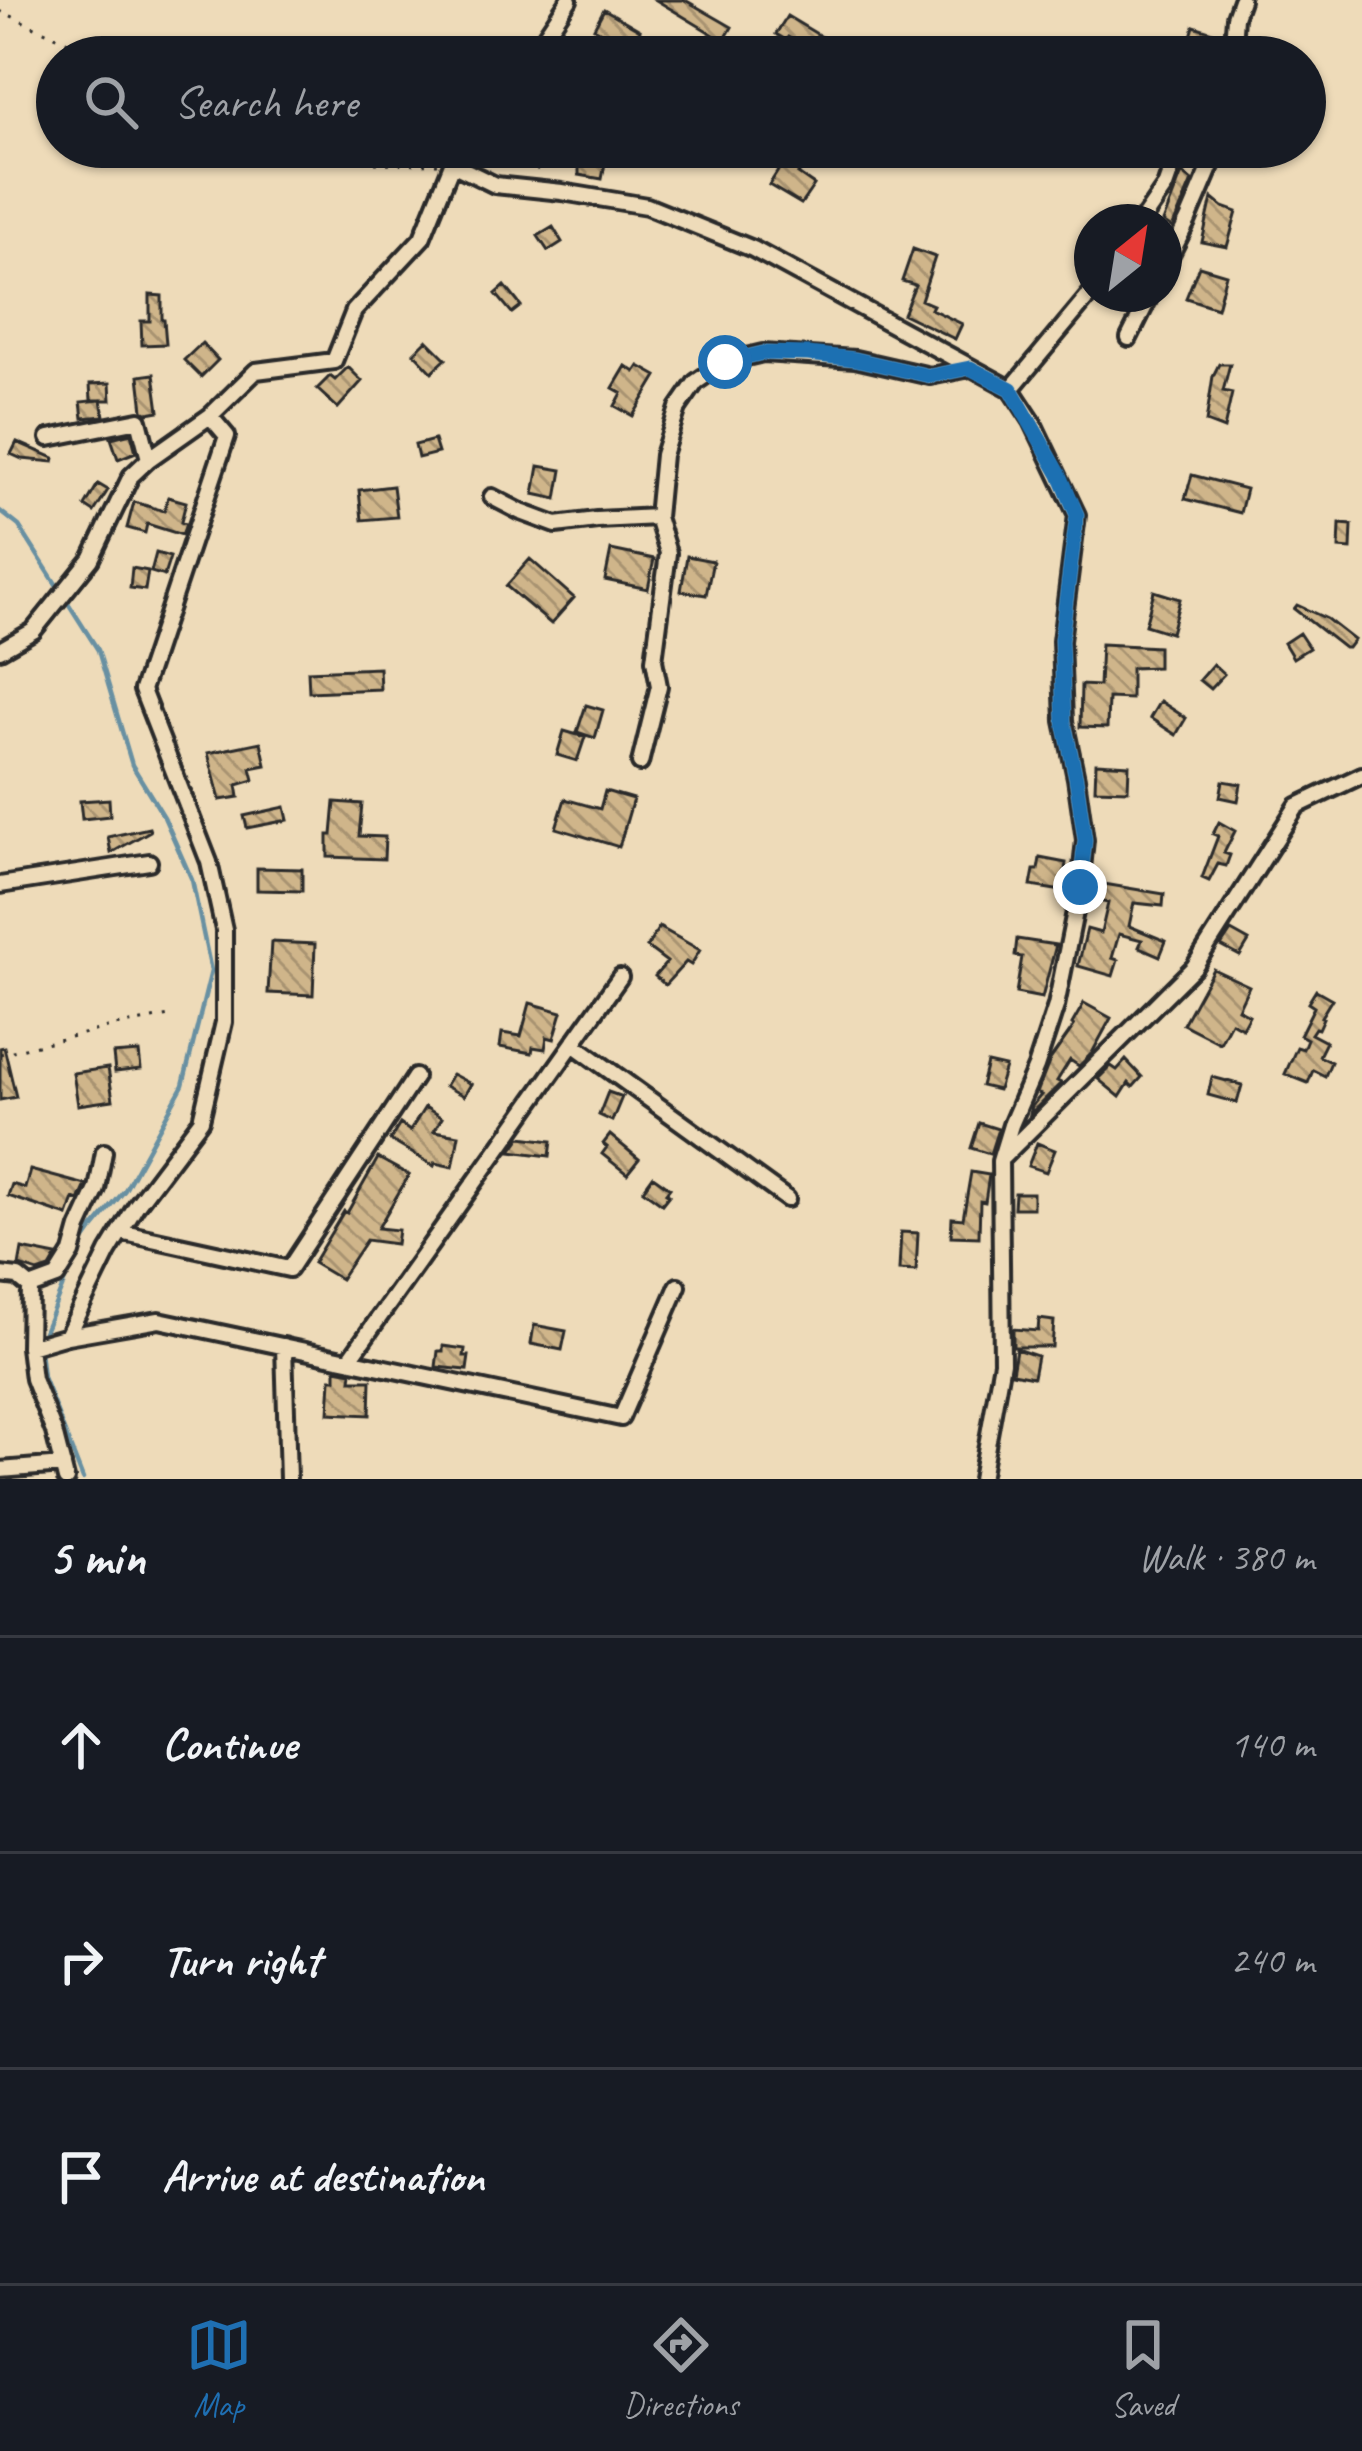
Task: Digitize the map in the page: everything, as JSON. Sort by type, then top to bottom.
[{"type":"street","points":[[545,36],[569,0]]},
{"type":"street","points":[[1234,36],[1241,0]]},
{"type":"street","points":[[0,650],[34,632],[91,559],[130,476],[148,459],[210,416],[256,371],[334,361],[354,311],[422,238],[450,168]]},
{"type":"street","points":[[460,168],[495,185],[646,206],[752,248],[1011,389],[1077,515],[1061,640],[1064,722],[1085,840],[1056,1006],[1000,1161],[1002,1362],[981,1479]]},
{"type":"street","points":[[1154,204],[1172,168]]},
{"type":"street","points":[[1182,232],[1210,168]]},
{"type":"street","points":[[1011,389],[1075,312]]},
{"type":"street","points":[[1129,338],[1142,312]]},
{"type":"street","points":[[640,763],[659,686],[654,660],[668,553],[657,517],[663,455],[678,408],[696,382],[725,362],[763,353],[855,359],[930,376],[970,368]]},
{"type":"street","points":[[67,1336],[136,1206],[201,1120],[224,1022],[224,930],[209,862],[142,690],[227,436],[210,416]]},
{"type":"street","points":[[49,437],[139,420],[148,459]]},
{"type":"street","points":[[492,497],[556,525],[657,517]]},
{"type":"street","points":[[1000,1161],[1194,967],[1298,806],[1362,775]]},
{"type":"street","points":[[0,885],[148,862]]},
{"type":"street","points":[[350,1360],[620,977]]},
{"type":"street","points":[[573,1044],[787,1199]]},
{"type":"street","points":[[120,1232],[290,1269],[415,1077]]},
{"type":"street","points":[[30,1287],[57,1277],[72,1253],[97,1190],[104,1152]]},
{"type":"street","points":[[0,1275],[18,1277],[30,1287]]},
{"type":"street","points":[[29,1347],[159,1319],[621,1418],[678,1286]]},
{"type":"street","points":[[0,1470],[64,1472],[33,1379],[30,1287]]},
{"type":"street","points":[[284,1346],[288,1479]]},
{"type":"path","points":[[0,10],[56,36]]},
{"type":"path","points":[[0,1054],[169,1016]]},
{"type":"building","points":[[656,0],[685,0],[732,27],[727,36],[716,36]]},
{"type":"building","points":[[604,9],[640,30],[636,36],[599,36],[601,32],[594,28]]},
{"type":"building","points":[[787,16],[820,36],[779,36],[776,34]]},
{"type":"building","points":[[1194,26],[1222,35],[1222,36],[1191,36]]},
{"type":"building","points":[[579,168],[604,168],[602,179],[579,175]]},
{"type":"building","points":[[780,168],[798,168],[798,174],[814,185],[801,204],[769,185]]},
{"type":"building","points":[[1182,173],[1192,181],[1182,204],[1170,204]]},
{"type":"building","points":[[1212,198],[1237,212],[1227,247],[1202,242]]},
{"type":"building","points":[[553,227],[562,242],[548,251],[538,236]]},
{"type":"building","points":[[913,249],[935,257],[921,300],[962,324],[955,339],[903,314],[915,285],[902,281]]},
{"type":"building","points":[[1199,266],[1226,274],[1217,308],[1186,298]]},
{"type":"building","points":[[505,286],[521,306],[512,313],[496,294]]},
{"type":"building","points":[[150,295],[162,296],[166,344],[142,345],[141,321],[150,321]]},
{"type":"building","points":[[427,340],[446,359],[432,372],[414,353]]},
{"type":"building","points":[[202,343],[218,360],[201,377],[184,360]]},
{"type":"building","points":[[1219,364],[1230,364],[1223,391],[1232,393],[1224,429],[1206,422]]},
{"type":"building","points":[[626,366],[635,372],[639,366],[657,376],[633,416],[615,406],[622,393],[613,388]]},
{"type":"building","points":[[348,367],[362,381],[338,408],[317,389]]},
{"type":"building","points":[[154,374],[159,411],[148,413],[143,410],[139,376]]},
{"type":"building","points":[[110,383],[111,400],[91,400],[90,384]]},
{"type":"building","points":[[101,400],[104,416],[83,418],[81,402]]},
{"type":"building","points":[[131,433],[136,452],[118,459],[111,438]]},
{"type":"building","points":[[434,440],[438,453],[418,458],[415,445]]},
{"type":"building","points":[[17,442],[54,458],[53,462],[11,454]]},
{"type":"building","points":[[539,466],[562,470],[557,499],[534,494]]},
{"type":"building","points":[[1192,475],[1246,489],[1240,513],[1185,499]]},
{"type":"building","points":[[98,484],[108,490],[94,512],[85,506]]},
{"type":"building","points":[[393,486],[397,517],[362,520],[359,490]]},
{"type":"building","points":[[168,497],[186,502],[182,535],[147,524],[145,533],[127,528],[134,502],[164,511]]},
{"type":"building","points":[[1340,524],[1352,525],[1351,549],[1339,548]]},
{"type":"building","points":[[611,550],[654,559],[648,589],[605,580]]},
{"type":"building","points":[[156,553],[170,557],[164,576],[151,572]]},
{"type":"building","points":[[687,556],[713,561],[706,595],[681,591]]},
{"type":"building","points":[[530,559],[574,598],[551,624],[506,586]]},
{"type":"building","points":[[132,568],[148,571],[145,590],[130,588]]},
{"type":"building","points":[[1154,591],[1180,599],[1171,633],[1145,625]]},
{"type":"building","points":[[1297,605],[1327,619],[1354,640],[1344,648],[1294,609]]},
{"type":"building","points":[[1299,633],[1309,648],[1293,658],[1284,643]]},
{"type":"building","points":[[1101,644],[1158,647],[1158,667],[1131,668],[1131,699],[1108,698],[1107,728],[1080,727],[1081,685],[1099,686]]},
{"type":"building","points":[[1213,664],[1224,674],[1210,689],[1199,680]]},
{"type":"building","points":[[379,668],[380,689],[309,692],[308,671]]},
{"type":"building","points":[[1160,701],[1186,718],[1176,735],[1150,718]]},
{"type":"building","points":[[586,705],[603,710],[595,738],[577,732]]},
{"type":"building","points":[[564,731],[585,737],[577,761],[557,755]]},
{"type":"building","points":[[261,742],[266,765],[251,768],[254,780],[237,785],[239,797],[220,800],[208,753]]},
{"type":"building","points":[[1096,763],[1129,765],[1128,790],[1095,789]]},
{"type":"building","points":[[1223,781],[1241,784],[1238,801],[1220,797]]},
{"type":"building","points":[[605,791],[633,799],[619,847],[556,828],[565,799],[600,809]]},
{"type":"building","points":[[109,799],[110,816],[82,819],[80,801]]},
{"type":"building","points":[[335,802],[362,804],[359,836],[385,837],[384,859],[328,857]]},
{"type":"building","points":[[285,807],[288,820],[247,828],[244,816]]},
{"type":"building","points":[[1219,822],[1235,831],[1224,853],[1230,855],[1226,866],[1218,864],[1209,881],[1202,878]]},
{"type":"building","points":[[150,831],[111,853],[108,837]]},
{"type":"building","points":[[1040,858],[1066,863],[1062,891],[1031,886]]},
{"type":"building","points":[[257,868],[302,869],[302,891],[257,890]]},
{"type":"building","points":[[1092,882],[1164,894],[1163,906],[1134,903],[1129,926],[1166,941],[1160,956],[1139,947],[1142,940],[1119,934],[1113,976],[1078,966],[1087,929],[1101,933],[1108,903],[1089,899]]},
{"type":"building","points":[[659,927],[700,950],[691,965],[686,962],[665,985],[655,976],[667,962],[647,947]]},
{"type":"building","points":[[1231,931],[1249,941],[1240,956],[1221,946]]},
{"type":"building","points":[[1017,939],[1056,945],[1042,998],[1016,993],[1022,957],[1015,956]]},
{"type":"building","points":[[271,942],[315,944],[313,995],[268,993]]},
{"type":"building","points":[[1213,969],[1249,986],[1238,1009],[1249,1015],[1242,1028],[1231,1022],[1220,1043],[1183,1024]]},
{"type":"building","points":[[1316,990],[1332,999],[1311,1034],[1326,1042],[1319,1056],[1331,1062],[1325,1076],[1313,1070],[1308,1083],[1285,1074],[1297,1047],[1303,1049],[1307,1039],[1300,1035],[1314,1007],[1308,1003]]},
{"type":"building","points":[[530,1003],[562,1012],[554,1039],[547,1037],[545,1049],[533,1047],[532,1053],[500,1047],[502,1033],[521,1036]]},
{"type":"building","points":[[1084,1003],[1111,1018],[1092,1053],[1079,1066],[1070,1060],[1057,1081],[1061,1083],[1030,1114],[1041,1095],[1037,1093],[1050,1060]]},
{"type":"building","points":[[4,1047],[16,1097],[0,1100],[0,1048]]},
{"type":"building","points":[[139,1052],[141,1069],[115,1072],[113,1054]]},
{"type":"building","points":[[1126,1060],[1142,1077],[1133,1087],[1129,1083],[1120,1097],[1098,1079]]},
{"type":"building","points":[[987,1063],[1005,1067],[998,1090],[981,1086]]},
{"type":"building","points":[[108,1068],[113,1100],[78,1105],[73,1073]]},
{"type":"building","points":[[452,1074],[471,1084],[464,1096],[445,1086]]},
{"type":"building","points":[[1212,1077],[1242,1085],[1237,1103],[1208,1095]]},
{"type":"building","points":[[608,1092],[622,1097],[612,1121],[599,1115]]},
{"type":"building","points":[[425,1107],[442,1118],[434,1131],[459,1135],[453,1167],[434,1166],[390,1140],[400,1124],[410,1131]]},
{"type":"building","points":[[979,1123],[998,1129],[990,1154],[971,1148]]},
{"type":"building","points":[[610,1135],[639,1159],[627,1174],[602,1154]]},
{"type":"building","points":[[521,1137],[552,1141],[550,1156],[511,1151]]},
{"type":"building","points":[[1037,1143],[1055,1150],[1046,1172],[1028,1166]]},
{"type":"building","points":[[378,1158],[409,1175],[378,1228],[398,1230],[396,1244],[366,1240],[340,1279],[313,1263]]},
{"type":"building","points":[[30,1170],[86,1185],[68,1216],[8,1196],[12,1184],[25,1188]]},
{"type":"building","points":[[971,1172],[989,1175],[985,1202],[980,1201],[979,1237],[951,1236],[952,1218],[963,1219]]},
{"type":"building","points":[[653,1176],[670,1188],[662,1204],[643,1190]]},
{"type":"building","points":[[1015,1193],[1033,1193],[1033,1208],[1014,1208]]},
{"type":"building","points":[[901,1232],[918,1233],[916,1271],[899,1270]]},
{"type":"building","points":[[22,1249],[57,1256],[50,1268],[38,1272],[19,1266]]},
{"type":"building","points":[[1039,1319],[1054,1321],[1052,1347],[1013,1347],[1013,1329],[1038,1331]]},
{"type":"building","points":[[534,1325],[566,1331],[562,1350],[531,1344]]},
{"type":"building","points":[[443,1346],[465,1349],[467,1370],[436,1367]]},
{"type":"building","points":[[1016,1349],[1037,1356],[1033,1377],[1012,1373]]},
{"type":"building","points":[[336,1369],[352,1372],[351,1380],[371,1380],[370,1415],[329,1413]]},
{"type":"waterway","points":[[0,511],[19,526],[98,650],[132,765],[164,817],[192,880],[211,971],[183,1085],[125,1190],[78,1250]]},
{"type":"waterway","points":[[41,1339],[71,1266]]},
{"type":"waterway","points":[[40,1350],[43,1377],[83,1479]]},
{"type":"route","points":[[725,362],[763,353],[808,354],[930,376],[970,368],[1011,389],[1032,421],[1077,515],[1061,640],[1064,722],[1085,840],[1080,887]]}]
